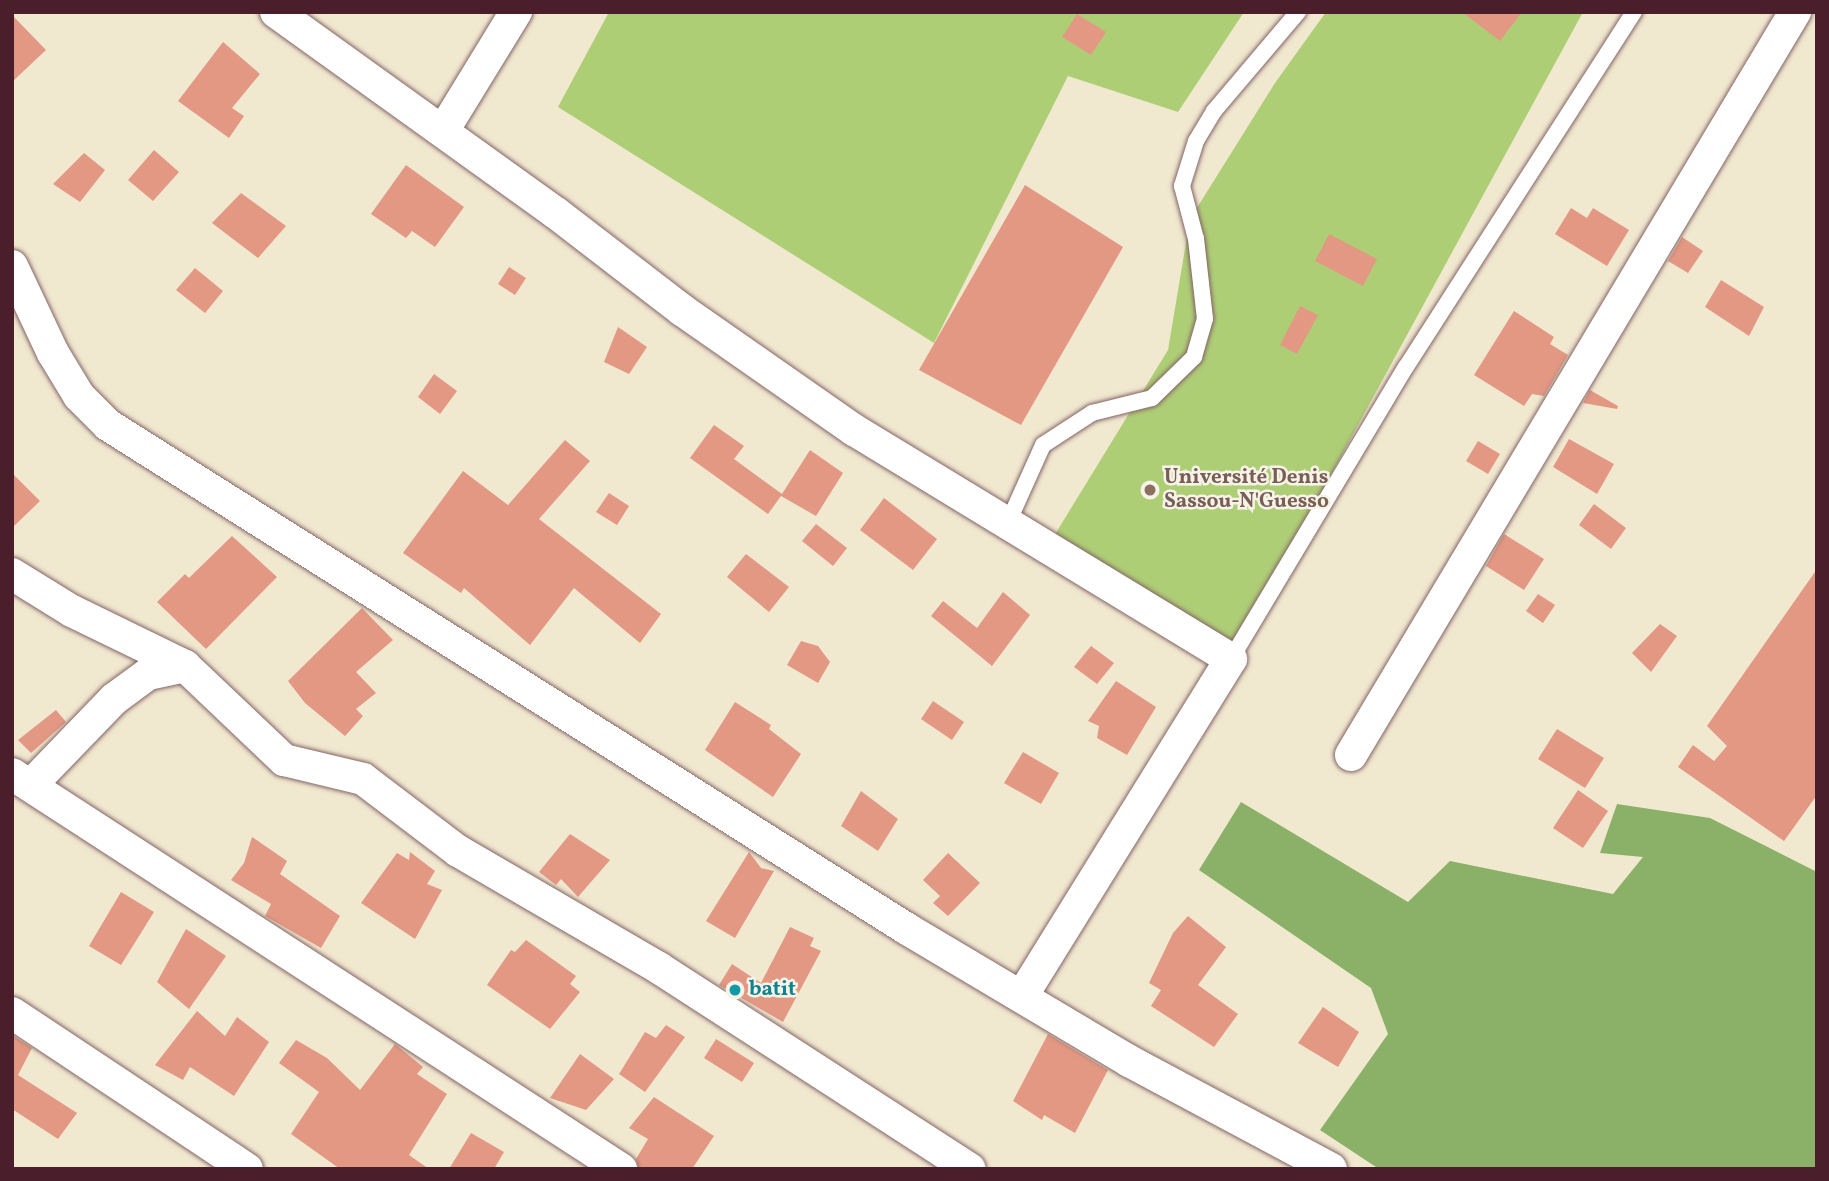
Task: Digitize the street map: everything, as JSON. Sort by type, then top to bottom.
[{"type":"street","points":[[276,12],[443,131],[682,310],[854,430],[1231,659],[1022,996]]},
{"type":"street","points":[[443,131],[516,12]]},
{"type":"street","points":[[1351,755],[1795,12]]},
{"type":"street","points":[[12,266],[52,353],[79,396],[108,425],[907,929],[1129,1061],[1331,1169]]},
{"type":"street","points":[[12,574],[72,611],[185,666],[284,760],[363,779],[458,851],[659,968],[970,1169]]},
{"type":"street","points":[[185,666],[148,674],[114,699],[22,779],[621,1169]]},
{"type":"street","points":[[12,1013],[247,1169]]},
{"type":"lane","points":[[1007,525],[1043,445],[1092,413],[1153,398],[1195,357],[1205,319],[1196,239],[1181,186],[1196,141],[1214,111],[1298,12]]},
{"type":"lane","points":[[1231,659],[1406,367],[1633,12]]},
{"type":"green space","points":[[609,12],[1244,12],[1178,112],[1068,76],[934,343],[558,107]]},
{"type":"green space","points":[[1326,12],[1583,12],[1231,658],[1046,549],[1168,350],[1190,219],[1275,83]]},
{"type":"green space","points":[[1241,802],[1408,902],[1450,861],[1613,894],[1643,857],[1600,853],[1617,804],[1710,818],[1817,872],[1817,1169],[1379,1169],[1320,1130],[1388,1034],[1371,988],[1199,870]]},
{"type":"building","points":[[1462,12],[1522,12],[1500,41]]},
{"type":"building","points":[[1077,14],[1106,32],[1091,55],[1062,37]]},
{"type":"building","points":[[12,15],[46,50],[12,82]]},
{"type":"building","points":[[223,42],[260,74],[232,108],[244,116],[229,138],[178,101]]},
{"type":"building","points":[[154,150],[179,172],[153,201],[128,180]]},
{"type":"building","points":[[84,153],[105,170],[80,202],[53,184]]},
{"type":"building","points":[[406,165],[464,207],[435,247],[412,231],[406,238],[371,214]]},
{"type":"building","points":[[1025,185],[1123,247],[1021,425],[919,370]]},
{"type":"building","points":[[241,193],[286,226],[258,258],[212,223]]},
{"type":"building","points":[[1571,208],[1587,218],[1593,208],[1629,230],[1607,266],[1555,234]]},
{"type":"building","points":[[1329,234],[1377,259],[1363,286],[1315,261]]},
{"type":"building","points":[[1682,237],[1703,251],[1688,273],[1668,261]]},
{"type":"building","points":[[509,267],[526,278],[515,295],[498,284]]},
{"type":"building","points":[[195,268],[223,291],[205,313],[176,290]]},
{"type":"building","points":[[1721,280],[1764,307],[1749,336],[1705,307]]},
{"type":"building","points":[[1300,306],[1318,315],[1297,354],[1280,345]]},
{"type":"building","points":[[1514,311],[1554,337],[1550,344],[1568,355],[1544,396],[1532,394],[1524,406],[1474,375]]},
{"type":"building","points":[[618,327],[647,347],[629,374],[604,362]]},
{"type":"building","points":[[434,374],[457,391],[440,414],[418,397]]},
{"type":"building","points":[[1590,390],[1618,406],[1617,409],[1583,403]]},
{"type":"building","points":[[714,425],[744,446],[734,459],[782,494],[810,450],[843,473],[816,516],[781,496],[768,514],[690,458]]},
{"type":"building","points":[[1569,439],[1614,464],[1597,494],[1553,467]]},
{"type":"building","points":[[565,440],[590,461],[539,519],[661,614],[640,643],[574,588],[530,645],[464,588],[461,593],[403,553],[463,471],[508,505]]},
{"type":"building","points":[[1478,441],[1500,454],[1488,474],[1466,461]]},
{"type":"building","points":[[12,473],[40,501],[12,528]]},
{"type":"building","points":[[609,493],[629,506],[617,525],[596,512]]},
{"type":"building","points":[[884,498],[937,539],[913,570],[860,530]]},
{"type":"building","points":[[1594,504],[1626,528],[1611,549],[1579,525]]},
{"type":"building","points":[[816,524],[847,548],[833,566],[802,541]]},
{"type":"building","points":[[1504,534],[1544,559],[1524,590],[1486,566]]},
{"type":"building","points":[[232,536],[277,577],[206,649],[157,602],[185,574],[189,578]]},
{"type":"building","points":[[746,554],[789,587],[769,612],[727,577]]},
{"type":"building","points":[[1817,569],[1817,795],[1784,841],[1678,767],[1693,745],[1714,761],[1727,746],[1707,726]]},
{"type":"building","points":[[1003,592],[1030,615],[992,666],[931,616],[943,601],[977,628]]},
{"type":"building","points":[[1538,594],[1555,605],[1543,623],[1526,611]]},
{"type":"building","points":[[362,608],[393,640],[356,672],[376,693],[356,709],[363,716],[345,736],[305,703],[288,681]]},
{"type":"building","points":[[1660,624],[1677,636],[1651,672],[1632,653]]},
{"type":"building","points":[[801,641],[818,646],[830,662],[818,683],[787,665]]},
{"type":"building","points":[[1091,646],[1114,663],[1097,684],[1074,667]]},
{"type":"building","points":[[1116,681],[1156,707],[1127,755],[1097,738],[1099,726],[1088,721]]},
{"type":"building","points":[[933,701],[964,722],[952,740],[921,719]]},
{"type":"building","points":[[735,702],[771,725],[769,729],[801,754],[773,797],[705,750]]},
{"type":"building","points":[[56,710],[66,722],[31,753],[18,740]]},
{"type":"building","points":[[1557,729],[1604,758],[1585,788],[1538,759]]},
{"type":"building","points":[[1023,752],[1059,773],[1041,804],[1004,783]]},
{"type":"building","points":[[1578,790],[1608,811],[1583,848],[1553,828]]},
{"type":"building","points":[[861,791],[898,819],[878,851],[841,826]]},
{"type":"building","points":[[570,834],[610,860],[578,897],[561,879],[556,885],[539,872]]},
{"type":"building","points":[[252,837],[287,861],[280,874],[340,916],[321,948],[265,916],[271,904],[231,880],[244,863]]},
{"type":"building","points":[[410,852],[435,871],[427,884],[442,890],[415,939],[361,903],[397,853],[409,860]]},
{"type":"building","points":[[749,852],[761,868],[774,871],[735,938],[706,921]]},
{"type":"building","points":[[948,853],[980,883],[948,916],[933,903],[940,896],[923,880]]},
{"type":"building","points":[[121,892],[154,912],[121,965],[89,946]]},
{"type":"building","points":[[1188,916],[1226,947],[1198,985],[1238,1014],[1214,1047],[1151,1006],[1161,990],[1149,983],[1173,933]]},
{"type":"building","points":[[790,927],[814,938],[810,946],[821,951],[783,1022],[719,985],[732,964],[761,983]]},
{"type":"building","points":[[186,929],[226,956],[189,1009],[157,982]]},
{"type":"building","points":[[526,940],[576,976],[570,984],[580,992],[550,1029],[487,985],[511,950],[515,952]]},
{"type":"building","points":[[1323,1007],[1359,1032],[1338,1067],[1298,1043]]},
{"type":"building","points":[[197,1011],[225,1036],[237,1017],[269,1042],[234,1096],[190,1067],[183,1080],[155,1065]]},
{"type":"building","points":[[666,1025],[685,1037],[645,1092],[619,1074],[645,1032],[656,1038]]},
{"type":"building","points":[[1048,1034],[1108,1070],[1075,1133],[1044,1115],[1042,1120],[1013,1101]]},
{"type":"building","points":[[12,1035],[32,1048],[18,1075],[77,1113],[58,1139],[12,1109]]},
{"type":"building","points":[[716,1039],[754,1063],[742,1082],[704,1058]]},
{"type":"building","points":[[296,1040],[327,1058],[360,1090],[395,1044],[423,1067],[417,1074],[447,1094],[409,1155],[429,1169],[340,1169],[291,1134],[319,1092],[279,1063]]},
{"type":"building","points":[[580,1054],[614,1079],[586,1110],[550,1098]]},
{"type":"building","points":[[654,1097],[714,1136],[692,1169],[639,1169],[636,1159],[648,1139],[629,1128]]},
{"type":"building","points":[[471,1133],[504,1152],[494,1169],[449,1169]]},
{"type":"place","name":"Université Denis Sassou-N'Guesso","points":[[1150,490]]},
{"type":"place","name":"batit","points":[[735,990]]}]
